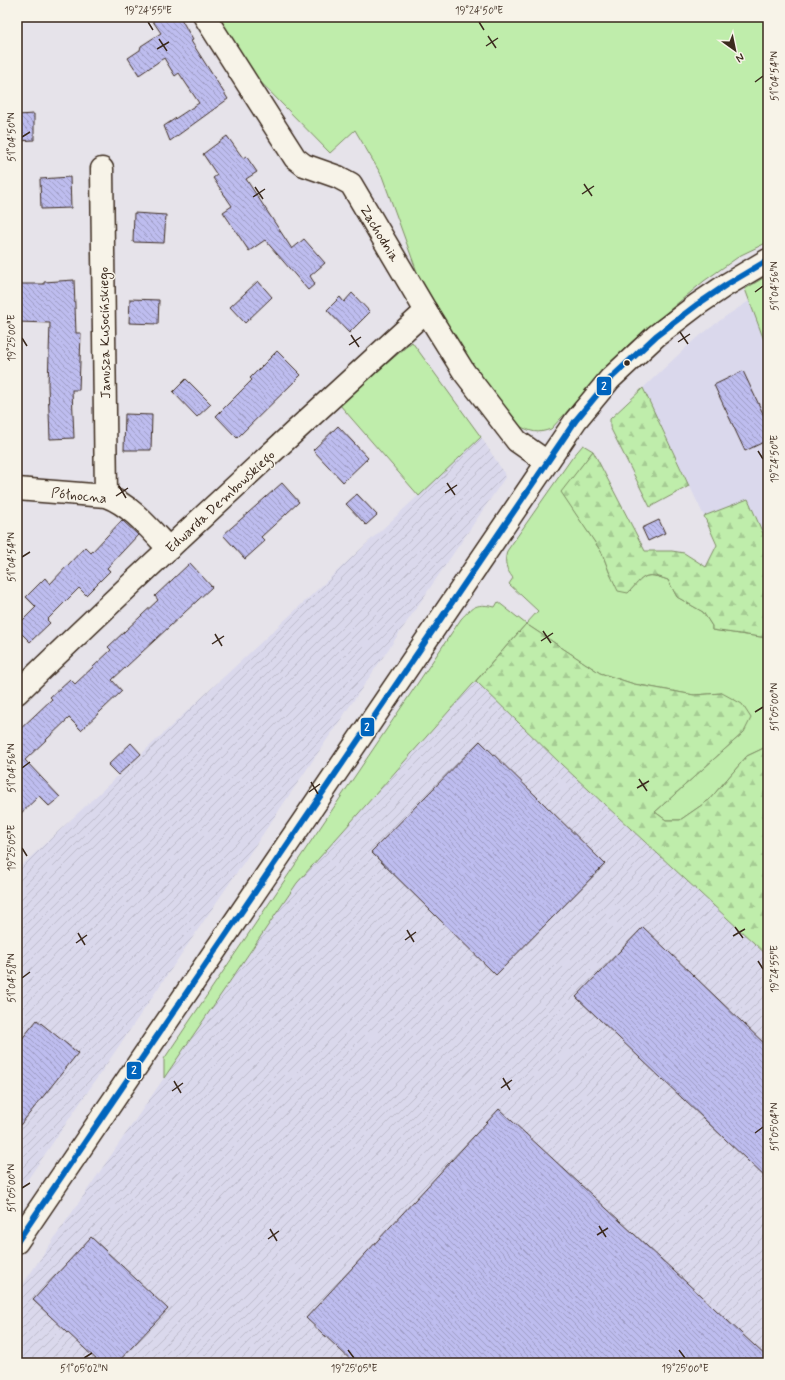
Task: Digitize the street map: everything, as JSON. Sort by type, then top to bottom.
[{"type":"street","name":"Zachodnia","points":[[205,17],[295,158],[304,165],[338,177],[351,184],[464,372],[517,440],[547,462]]},
{"type":"street","name":"Janusza Kusocińskiego","points":[[102,169],[106,496]]},
{"type":"street","points":[[17,1242],[576,420],[610,379],[656,336],[726,285],[768,260]]},
{"type":"street","name":"Edwarda Dembowskiego","points":[[17,693],[293,432],[426,311]]},
{"type":"street","name":"Północna","points":[[17,489],[106,496],[115,499],[132,511],[169,549]]},
{"type":"shaded area","points":[[749,301],[768,350],[768,545],[748,499],[704,516],[643,388],[693,341]]},
{"type":"shaded area","points":[[481,437],[506,476],[17,1195],[17,870]]},
{"type":"shaded area","points":[[476,681],[562,765],[768,956],[768,1363],[17,1363],[17,1293],[297,883]]},
{"type":"green space","points":[[213,17],[768,17],[768,242],[741,255],[704,281],[628,345],[551,429],[538,432],[528,430],[519,426],[470,366],[420,280],[382,176],[355,130],[330,153],[241,62]]},
{"type":"green space","points":[[768,275],[768,332],[764,340],[745,289]]},
{"type":"green space","points":[[412,342],[481,437],[419,496],[339,404]]},
{"type":"green space","points":[[643,388],[689,486],[650,507],[610,427],[610,419]]},
{"type":"green space","points":[[583,445],[593,451],[562,492],[602,553],[610,574],[628,593],[641,579],[645,577],[660,577],[668,580],[677,597],[703,612],[712,626],[712,630],[768,638],[768,746],[747,756],[709,800],[680,820],[666,820],[655,812],[744,732],[722,693],[694,695],[634,684],[600,673],[526,624],[538,611],[509,584],[513,578],[506,566],[507,551],[572,458]]},
{"type":"green space","points":[[593,451],[645,551],[672,551],[684,553],[706,567],[717,545],[704,516],[748,499],[768,545],[768,638],[712,630],[712,626],[703,612],[677,597],[668,580],[660,577],[649,576],[641,579],[628,593],[618,591],[602,553],[561,492]]},
{"type":"green space","points":[[498,602],[526,624],[297,883],[164,1078],[164,1059],[461,619],[472,608],[484,605],[495,607]]},
{"type":"green space","points":[[526,624],[600,673],[634,684],[694,695],[722,693],[742,704],[751,718],[744,732],[655,812],[666,820],[680,820],[709,800],[747,756],[768,746],[768,956],[562,765],[476,681]]},
{"type":"building","points":[[150,17],[180,17],[193,40],[191,41],[228,99],[170,141],[164,126],[199,103],[179,73],[175,76],[164,58],[139,75],[128,58],[140,50],[141,46],[161,33]]},
{"type":"building","points":[[34,114],[34,140],[17,141],[17,115]]},
{"type":"building","points":[[227,136],[243,158],[246,156],[257,172],[246,179],[292,249],[304,239],[325,263],[310,276],[315,284],[308,290],[265,240],[249,251],[223,212],[232,206],[213,178],[217,175],[203,154]]},
{"type":"building","points":[[70,177],[71,208],[41,209],[40,179]]},
{"type":"building","points":[[134,213],[166,215],[164,243],[133,242]]},
{"type":"building","points":[[74,280],[76,333],[81,333],[79,390],[72,390],[74,438],[50,439],[48,385],[50,323],[17,322],[17,284],[44,284],[44,282]]},
{"type":"building","points":[[258,281],[272,297],[245,323],[230,307]]},
{"type":"building","points":[[352,293],[370,312],[349,333],[327,310],[340,297],[344,302]]},
{"type":"building","points":[[130,299],[159,300],[158,324],[129,323]]},
{"type":"building","points":[[277,351],[301,375],[237,438],[216,416],[252,380],[250,378]]},
{"type":"building","points":[[743,371],[768,424],[768,440],[745,451],[714,385]]},
{"type":"building","points":[[186,379],[211,404],[197,417],[173,392]]},
{"type":"building","points":[[125,414],[152,415],[151,450],[124,450]]},
{"type":"building","points":[[338,426],[368,458],[343,482],[313,450]]},
{"type":"building","points":[[282,483],[299,502],[261,537],[265,541],[245,559],[223,535]]},
{"type":"building","points":[[357,494],[377,515],[366,525],[346,504]]},
{"type":"building","points":[[122,520],[138,535],[107,568],[110,571],[86,595],[79,588],[47,620],[50,623],[30,642],[17,629],[17,626],[36,607],[26,597],[45,578],[50,584],[85,547],[91,553]]},
{"type":"building","points":[[659,520],[665,533],[648,541],[642,528]]},
{"type":"building","points":[[190,563],[212,587],[112,680],[122,691],[81,730],[69,718],[25,760],[60,797],[49,806],[39,796],[17,817],[17,732],[52,699],[50,697],[70,679],[75,684],[111,650],[108,647],[158,600],[155,596]]},
{"type":"building","points":[[480,741],[605,864],[496,975],[371,852]]},
{"type":"building","points":[[131,743],[141,754],[118,775],[108,765]]},
{"type":"building","points":[[643,927],[768,1047],[768,1180],[576,997]]},
{"type":"building","points":[[37,1020],[78,1053],[17,1129],[17,1045]]},
{"type":"building","points":[[499,1109],[768,1358],[768,1363],[354,1363],[306,1318]]},
{"type":"building","points":[[91,1237],[168,1309],[117,1363],[100,1363],[33,1300]]},
{"type":"transit line","name":"2","points":[[17,1242],[576,420],[610,379],[656,336],[698,304],[768,260]]}]
